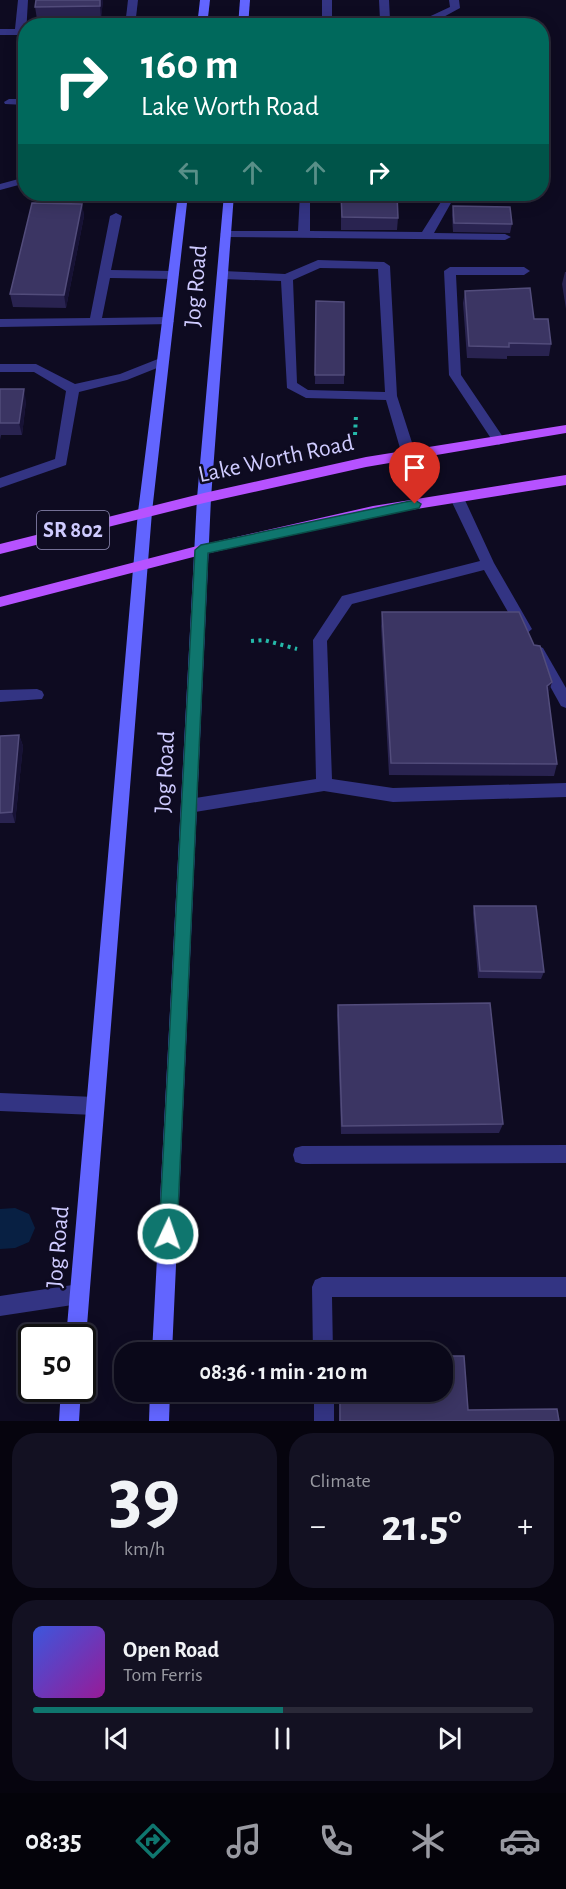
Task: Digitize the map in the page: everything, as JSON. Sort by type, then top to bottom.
[{"type":"main road","points":[[203,18],[205,0]]},
{"type":"main road","points":[[244,18],[245,0]]},
{"type":"main road","name":"Jog Road","points":[[77,1324],[145,512],[182,201]]},
{"type":"main road","name":"Jog Road","points":[[163,1342],[204,498],[228,201]]},
{"type":"main road","name":"Lake Worth Road","points":[[0,549],[204,498],[409,455],[566,429]]},
{"type":"main road","name":"SR 802","points":[[0,602],[201,550],[373,511],[566,480]]},
{"type":"main road","points":[[69,1421],[70,1402]]},
{"type":"main road","points":[[159,1421],[160,1402]]},
{"type":"lane","points":[[22,18],[23,0]]},
{"type":"lane","points":[[131,18],[133,0]]},
{"type":"lane","points":[[327,0],[327,18]]},
{"type":"lane","points":[[384,0],[385,18]]},
{"type":"lane","points":[[434,18],[455,8],[454,0]]},
{"type":"lane","points":[[0,32],[18,32]]},
{"type":"lane","points":[[9,102],[18,102]]},
{"type":"lane","points":[[0,187],[18,182]]},
{"type":"lane","points":[[304,236],[305,201]]},
{"type":"lane","points":[[426,236],[447,201]]},
{"type":"lane","points":[[96,320],[116,216]]},
{"type":"lane","points":[[226,234],[505,237]]},
{"type":"lane","points":[[223,275],[286,278],[318,264],[384,266],[391,396],[409,455]]},
{"type":"lane","points":[[499,440],[455,375],[450,271],[524,271]]},
{"type":"lane","points":[[105,274],[173,275]]},
{"type":"lane","points":[[286,278],[291,385],[306,393],[391,396]]},
{"type":"lane","points":[[0,323],[96,320],[168,321]]},
{"type":"lane","points":[[0,368],[36,368],[73,389],[123,377],[163,361]]},
{"type":"lane","points":[[0,483],[61,462],[73,389]]},
{"type":"lane","points":[[457,498],[488,564],[566,702]]},
{"type":"lane","points":[[324,784],[320,640],[347,600],[488,564]]},
{"type":"lane","points":[[0,696],[37,695]]},
{"type":"lane","points":[[189,806],[324,784],[393,795],[566,790]]},
{"type":"lane","points":[[0,1102],[95,1106]]},
{"type":"lane","points":[[302,1155],[566,1154]]},
{"type":"lane","points":[[323,1342],[322,1287],[566,1287]]},
{"type":"lane","points":[[0,1306],[79,1294]]},
{"type":"lane","points":[[324,1402],[324,1421]]},
{"type":"path","points":[[355,435],[356,414]]},
{"type":"path","points":[[251,641],[264,640],[299,650]]},
{"type":"building","points":[[36,0],[100,0],[100,6],[35,7]]},
{"type":"building","points":[[341,201],[397,201],[398,218],[342,217]]},
{"type":"building","points":[[32,203],[82,204],[64,295],[10,294]]},
{"type":"building","points":[[453,206],[510,207],[512,224],[454,223]]},
{"type":"building","points":[[530,288],[534,319],[548,319],[551,344],[509,343],[509,347],[469,346],[465,291]]},
{"type":"building","points":[[316,301],[344,302],[344,375],[315,375]]},
{"type":"building","points":[[0,389],[24,389],[19,423],[0,423]]},
{"type":"building","points":[[382,612],[519,612],[534,645],[540,646],[552,682],[547,686],[557,764],[391,763]]},
{"type":"building","points":[[19,735],[12,812],[0,813],[0,736]]},
{"type":"building","points":[[474,906],[536,906],[544,972],[480,971]]},
{"type":"building","points":[[490,1003],[503,1124],[342,1126],[338,1005]]},
{"type":"building","points":[[453,1356],[464,1356],[468,1410],[557,1409],[559,1421],[340,1421],[340,1402],[453,1402]]},
{"type":"waterway","points":[[0,1229],[15,1228]]},
{"type":"route","points":[[168,1234],[201,550],[373,511],[415,504]]}]
